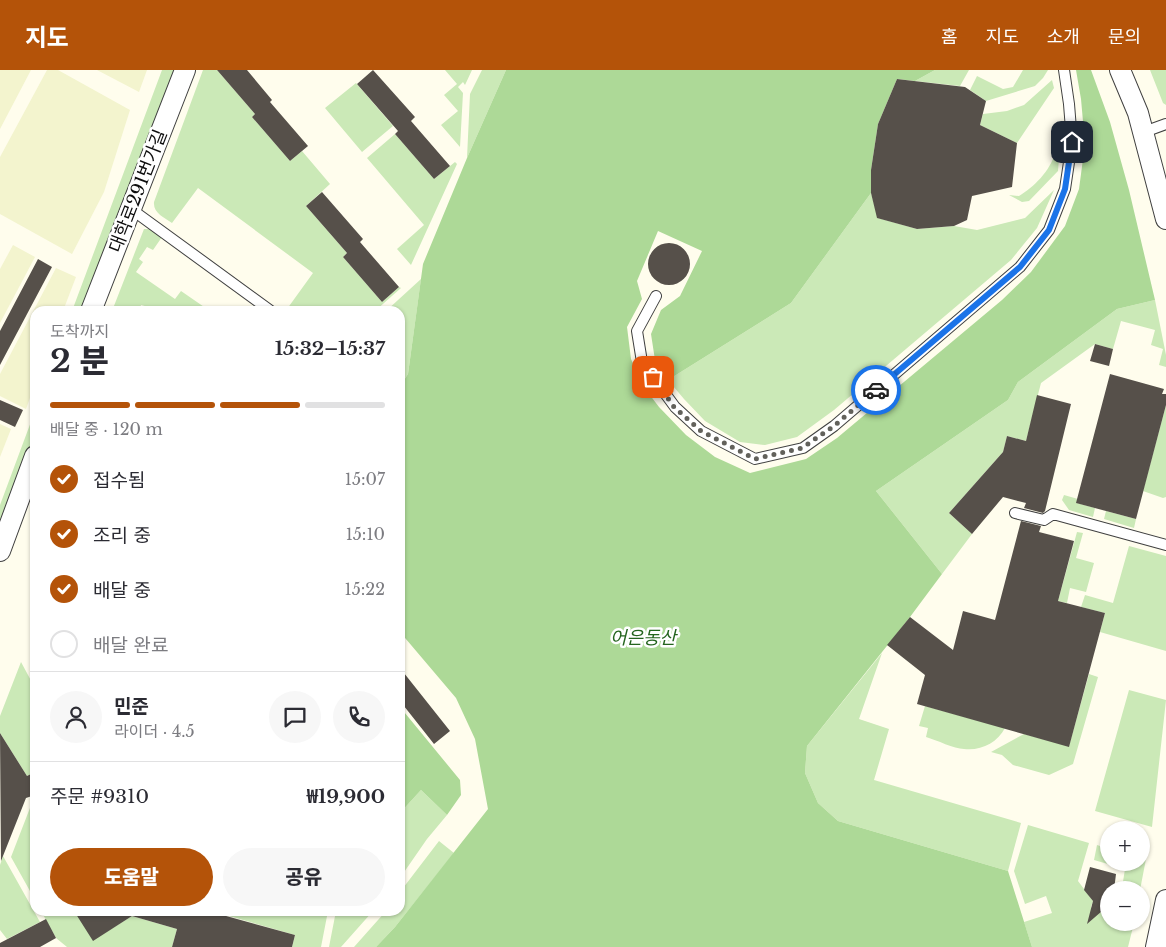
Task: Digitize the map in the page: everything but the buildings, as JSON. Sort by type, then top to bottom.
[{"type":"street","name":"대학로291번가길","points":[[93,306],[185,70]]},
{"type":"street","points":[[1120,70],[1144,132],[1166,219]]},
{"type":"street","points":[[0,551],[30,470]]},
{"type":"street","points":[[1156,947],[1166,900]]},
{"type":"lane","points":[[656,296],[638,331],[642,362],[674,407],[701,431],[755,459],[802,448],[834,426],[898,373],[1020,267],[1049,230],[1065,189],[1071,150],[1069,104],[1064,70]]},
{"type":"lane","points":[[1144,132],[1166,124]]},
{"type":"lane","points":[[131,209],[264,306]]},
{"type":"lane","points":[[1015,513],[1044,520],[1053,514],[1166,545]]},
{"type":"green space","points":[[0,70],[31,70],[0,129]]},
{"type":"green space","points":[[47,70],[58,70],[130,110],[104,192],[72,254],[0,214],[0,157]]},
{"type":"green space","points":[[97,70],[147,70],[139,92]]},
{"type":"green space","points":[[162,70],[175,70],[85,306],[74,306]]},
{"type":"green space","points":[[203,70],[217,70],[255,114],[252,117],[290,161],[302,151],[330,184],[306,206],[347,253],[343,257],[382,302],[399,287],[401,288],[381,306],[289,306],[313,273],[198,188],[172,223],[157,212],[154,202]]},
{"type":"green space","points":[[445,70],[472,70],[465,85],[463,82],[458,87],[463,93],[460,147],[441,125],[458,111],[444,95],[457,84]]},
{"type":"green space","points":[[482,70],[506,70],[467,158],[470,94]]},
{"type":"green space","name":"어은동산","points":[[506,70],[935,70],[915,81],[897,79],[878,124],[871,170],[871,193],[791,303],[668,380],[655,360],[651,334],[661,310],[680,296],[702,251],[658,231],[637,281],[642,299],[627,327],[631,359],[643,386],[659,407],[686,435],[715,457],[750,473],[806,459],[837,438],[1002,300],[1031,272],[1065,226],[1079,189],[1085,144],[1076,70],[1091,70],[1110,122],[1129,190],[1155,300],[1117,309],[1018,382],[1008,400],[876,491],[942,574],[807,746],[805,773],[818,803],[838,821],[1008,871],[1032,947],[376,947],[405,916],[488,809],[475,739],[456,698],[405,638],[405,378],[408,374],[423,264]]},
{"type":"green space","points":[[935,70],[969,70],[960,86],[915,81]]},
{"type":"green space","points":[[1023,70],[1048,70],[1035,86],[986,101],[970,90],[977,76],[1003,89],[1013,87]]},
{"type":"green space","points":[[1150,70],[1166,70],[1166,105],[1163,103]]},
{"type":"green space","points":[[1052,80],[1054,88],[1017,143],[980,125],[983,114],[1007,111],[1024,105]]},
{"type":"green space","points":[[356,83],[393,126],[362,152],[325,108]]},
{"type":"green space","points":[[395,134],[434,179],[455,162],[457,164],[411,265],[397,249],[424,225],[367,158]]},
{"type":"green space","points":[[1061,134],[1058,171],[1029,201],[1022,202],[1009,195],[1019,196],[1041,178],[1053,160],[1057,141]]},
{"type":"green space","points":[[1054,190],[1037,228],[1011,260],[834,410],[797,437],[765,445],[740,442],[705,421],[668,380],[791,303],[871,193],[878,218],[917,229],[954,226],[977,230],[1025,218]]},
{"type":"green space","points":[[144,229],[151,229],[162,237],[153,250],[147,247],[139,259],[143,262],[136,272],[175,299],[181,291],[203,306],[141,305],[114,306]]},
{"type":"green space","points":[[13,245],[35,257],[0,323],[0,269]]},
{"type":"green space","points":[[56,268],[76,277],[65,306],[36,306]]},
{"type":"green space","points":[[421,279],[408,374],[405,378],[405,306],[391,306]]},
{"type":"green space","points":[[1155,300],[1166,355],[1166,367],[1159,365],[1163,349],[1151,345],[1155,330],[1121,321],[1113,349],[1095,344],[1041,383],[1026,441],[1007,436],[1003,452],[949,513],[972,534],[942,574],[876,491],[1008,400],[1018,382],[1117,309]]},
{"type":"green space","points":[[30,317],[30,398],[26,409],[0,396],[0,374]]},
{"type":"green space","points":[[1166,405],[1166,497],[1163,498],[1143,491]]},
{"type":"green space","points":[[0,424],[11,429],[0,457]]},
{"type":"green space","points":[[30,424],[30,451],[0,528],[0,505]]},
{"type":"green space","points":[[1064,495],[1078,499],[1077,503],[1095,508],[1093,517],[1069,510],[1062,500]]},
{"type":"green space","points":[[1106,511],[1136,519],[1134,528],[1104,519]]},
{"type":"green space","points":[[1077,532],[1083,533],[1076,558],[1094,563],[1086,592],[1070,588],[1067,603],[1058,601]]},
{"type":"green space","points":[[1129,546],[1166,556],[1166,651],[1100,632],[1105,613],[1081,607],[1085,595],[1113,603]]},
{"type":"green space","points":[[882,653],[859,719],[889,729],[874,780],[1021,823],[1008,871],[838,821],[818,803],[805,773],[807,746]]},
{"type":"green space","points":[[21,662],[30,679],[30,774],[27,776],[0,733],[0,716]]},
{"type":"green space","points":[[1089,674],[1098,677],[1073,764],[1049,775],[1013,765],[1002,755],[991,752],[1024,734],[1069,746]]},
{"type":"green space","points":[[1129,690],[1166,700],[1152,827],[1150,826],[1150,821],[1131,821],[1095,811]]},
{"type":"green space","points":[[925,706],[1005,728],[998,738],[988,745],[976,749],[955,748],[926,737],[928,728],[919,726]]},
{"type":"green space","points":[[405,713],[460,780],[461,795],[447,815],[421,790],[405,808]]},
{"type":"green space","points":[[421,790],[447,815],[427,839],[405,871],[405,808]]},
{"type":"green space","points":[[30,808],[30,891],[11,857]]},
{"type":"green space","points":[[1028,825],[1089,843],[1078,881],[1093,901],[1091,907],[1098,914],[1100,913],[1100,931],[1132,931],[1128,947],[1032,947],[1024,922],[1052,913],[1046,896],[1025,904],[1014,871]]},
{"type":"green space","points":[[439,841],[454,853],[405,914],[405,885]]},
{"type":"green space","points":[[1097,845],[1100,846],[1100,862],[1094,860]]},
{"type":"green space","points":[[3,856],[30,904],[30,916],[37,916],[40,922],[7,939],[0,930],[0,865]]},
{"type":"green space","points":[[1125,871],[1144,871],[1142,881],[1123,881]]},
{"type":"green space","points":[[44,916],[79,916],[93,940],[132,916],[177,929],[172,947],[67,947],[56,938]]},
{"type":"green space","points":[[229,916],[327,916],[321,947],[292,947],[295,935]]},
{"type":"green space","points":[[335,916],[369,916],[341,947],[329,947]]},
{"type":"green space","points":[[382,916],[404,916],[376,947],[354,947]]},
{"type":"way so far","points":[[653,377],[674,407],[701,431],[755,459],[802,448],[834,426],[876,390]]},
{"type":"route","points":[[876,390],[1020,267],[1049,230],[1065,189],[1072,142]]}]
